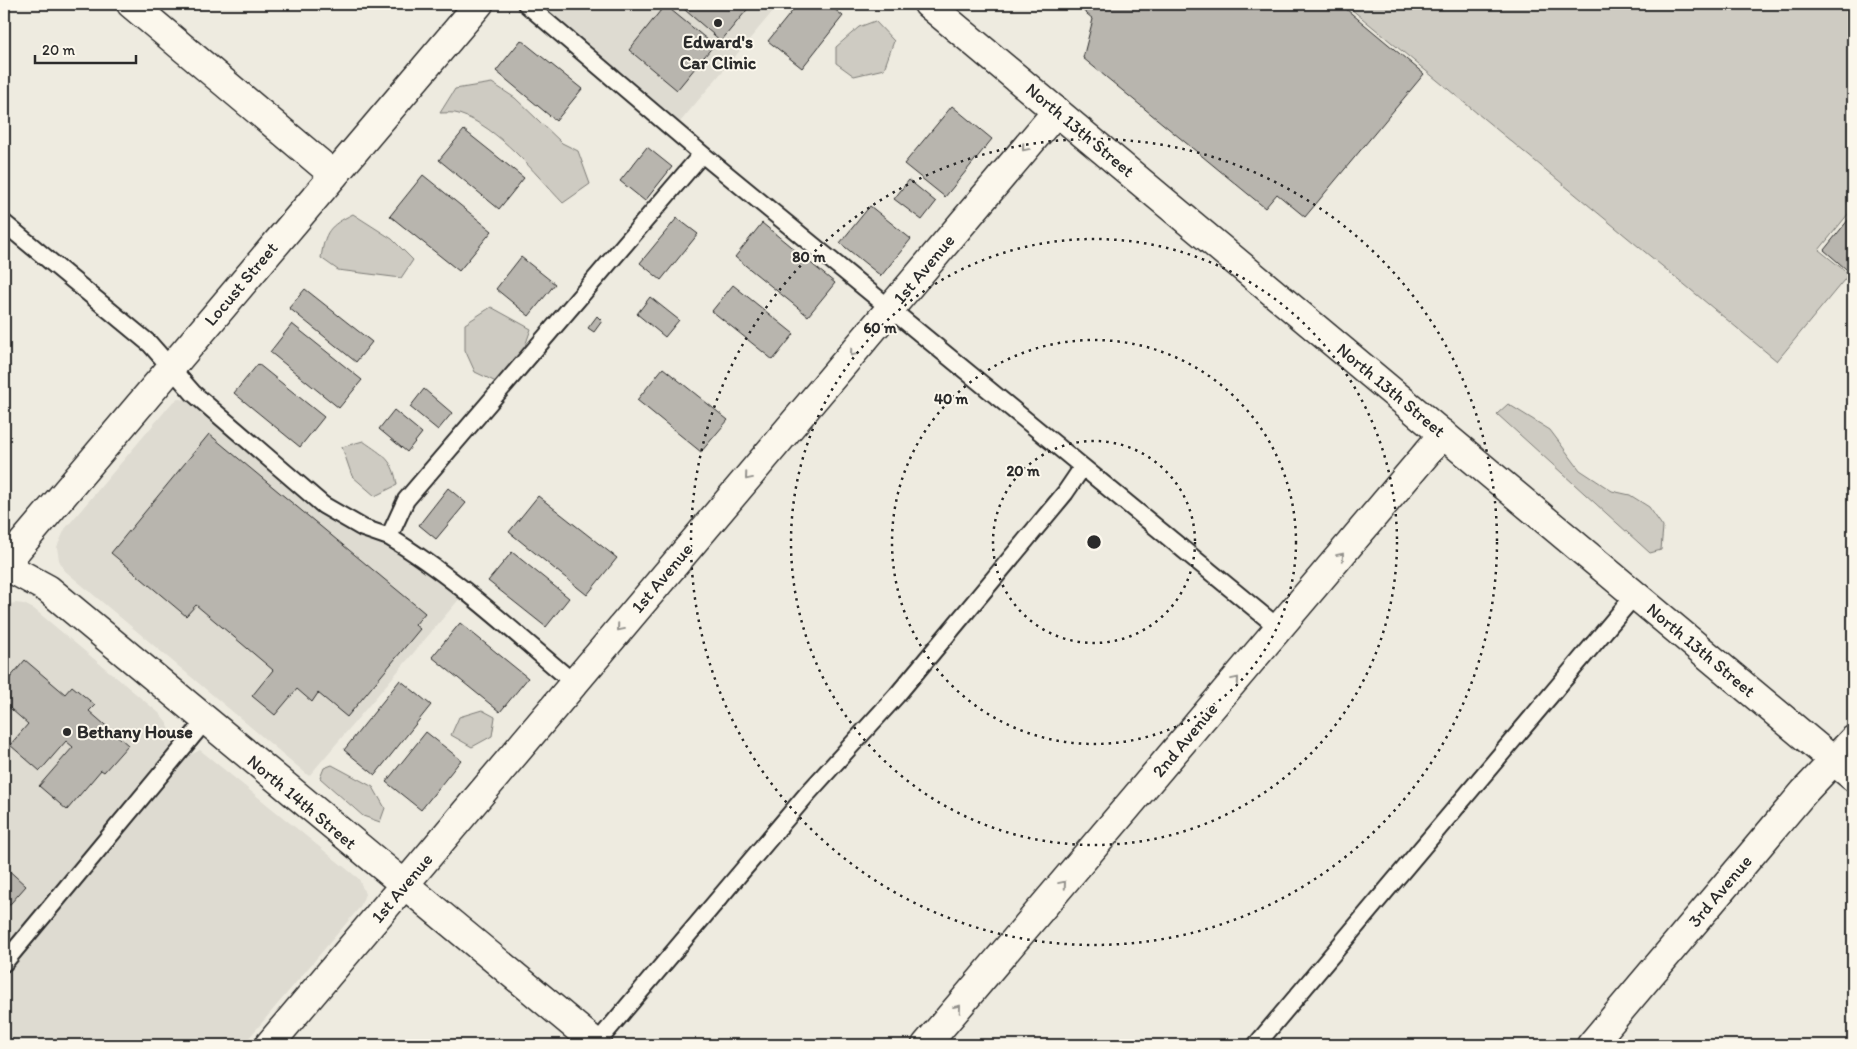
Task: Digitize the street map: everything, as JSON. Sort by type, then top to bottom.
[{"type":"street","points":[[132,4],[334,175]]},
{"type":"street","name":"Locust Street","points":[[4,565],[479,4]]},
{"type":"street","name":"North 13th Street","points":[[928,4],[1844,768]]},
{"type":"street","name":"1st Avenue","points":[[269,1045],[1057,111]]},
{"type":"street","name":"2nd Avenue","points":[[926,1045],[1280,629],[1443,434]]},
{"type":"street","name":"North 14th Street","points":[[4,565],[48,590],[596,1045]]},
{"type":"street","name":"3rd Avenue","points":[[1591,1045],[1804,792],[1844,768],[1853,740]]},
{"type":"lane","points":[[526,4],[702,154],[1280,629]]},
{"type":"lane","points":[[389,537],[406,500],[702,154]]},
{"type":"lane","points":[[4,223],[150,344],[193,393],[323,505],[363,528],[389,537],[420,557],[574,683]]},
{"type":"lane","points":[[596,1045],[808,793],[897,695],[1066,493],[1082,468]]},
{"type":"lane","points":[[1256,1045],[1635,595]]},
{"type":"lane","points":[[4,962],[205,721]]},
{"type":"shaded area","points":[[542,4],[779,4],[680,122]]},
{"type":"shaded area","points":[[1345,4],[1853,4],[1853,208],[1819,250],[1849,274],[1777,361]]},
{"type":"shaded area","points":[[875,21],[894,41],[884,69],[854,76],[836,63],[836,47],[859,27]]},
{"type":"shaded area","points":[[492,83],[515,98],[562,143],[578,151],[590,184],[563,203],[515,152],[488,129],[474,120],[459,114],[440,113],[455,89]]},
{"type":"shaded area","points":[[353,214],[392,239],[413,260],[401,278],[338,270],[321,258],[324,241],[329,230],[338,222]]},
{"type":"shaded area","points":[[491,307],[531,329],[524,349],[496,382],[475,372],[465,350],[465,324]]},
{"type":"shaded area","points":[[178,399],[189,400],[387,545],[408,556],[461,597],[309,776],[64,570],[59,560],[57,547],[65,529],[171,404]]},
{"type":"shaded area","points":[[1508,404],[1550,430],[1580,470],[1612,491],[1630,495],[1649,507],[1663,527],[1661,550],[1650,553],[1497,414]]},
{"type":"shaded area","points":[[363,441],[390,464],[397,485],[375,496],[352,476],[342,447]]},
{"type":"shaded area","points":[[24,604],[34,609],[159,713],[166,721],[172,734],[171,749],[4,950],[4,605]]},
{"type":"shaded area","points":[[482,710],[495,717],[492,736],[472,747],[451,735],[459,717]]},
{"type":"shaded area","points":[[200,750],[359,879],[365,894],[360,907],[243,1045],[4,1045],[4,974],[186,757]]},
{"type":"shaded area","points":[[332,765],[373,787],[385,808],[380,822],[363,816],[320,778],[324,768]]},
{"type":"building","name":"Edward's Car Clinic","points":[[678,4],[750,4],[751,5],[721,41]]},
{"type":"building","points":[[798,4],[828,4],[843,16],[802,68],[768,41]]},
{"type":"building","points":[[1075,4],[1340,4],[1424,74],[1305,217],[1277,194],[1265,208],[1083,58],[1093,19]]},
{"type":"building","points":[[665,5],[714,45],[677,90],[629,50]]},
{"type":"building","points":[[521,40],[582,89],[556,121],[496,71]]},
{"type":"building","points":[[952,106],[992,139],[945,197],[904,164]]},
{"type":"building","points":[[464,130],[524,178],[499,209],[439,160]]},
{"type":"building","points":[[647,147],[672,167],[645,201],[620,181]]},
{"type":"building","points":[[423,175],[492,231],[459,271],[390,216]]},
{"type":"building","points":[[909,180],[936,202],[922,220],[894,199]]},
{"type":"building","points":[[870,206],[911,239],[881,276],[840,243]]},
{"type":"building","points":[[1853,214],[1853,275],[1824,250]]},
{"type":"building","points":[[677,218],[698,234],[661,280],[640,263]]},
{"type":"building","points":[[762,223],[835,283],[808,316],[735,257]]},
{"type":"building","points":[[521,257],[555,284],[529,316],[496,289]]},
{"type":"building","points":[[733,285],[794,334],[773,360],[712,311]]},
{"type":"building","points":[[305,289],[372,342],[356,362],[289,308]]},
{"type":"building","points":[[650,297],[679,320],[665,337],[637,314]]},
{"type":"building","points":[[597,316],[602,321],[594,332],[588,328]]},
{"type":"building","points":[[292,324],[362,380],[339,408],[270,352]]},
{"type":"building","points":[[258,364],[324,417],[300,447],[234,393]]},
{"type":"building","points":[[663,368],[728,420],[701,452],[637,400]]},
{"type":"building","points":[[424,389],[452,413],[438,430],[410,407]]},
{"type":"building","points":[[394,410],[422,433],[407,452],[379,429]]},
{"type":"building","points":[[209,434],[425,613],[415,625],[420,629],[347,717],[318,693],[312,702],[297,689],[275,715],[252,696],[273,670],[196,605],[186,616],[111,553]]},
{"type":"building","points":[[448,488],[466,503],[436,539],[419,525]]},
{"type":"building","points":[[538,496],[617,558],[587,595],[509,532]]},
{"type":"building","points":[[512,552],[569,598],[546,627],[488,581]]},
{"type":"building","points":[[460,623],[528,678],[500,712],[432,657]]},
{"type":"building","name":"Bethany House","points":[[25,660],[65,694],[72,686],[95,705],[89,711],[128,745],[104,772],[101,770],[67,810],[39,786],[73,747],[66,741],[40,771],[10,745],[28,724],[4,703],[4,685]]},
{"type":"building","points":[[400,680],[431,705],[375,775],[344,750]]},
{"type":"building","points":[[426,732],[461,760],[421,810],[386,782]]},
{"type":"building","points":[[4,866],[26,886],[4,911]]},
{"type":"place","name":"Edward's Car Clinic","points":[[718,23]]},
{"type":"place","name":"Bethany House","points":[[67,732]]}]
